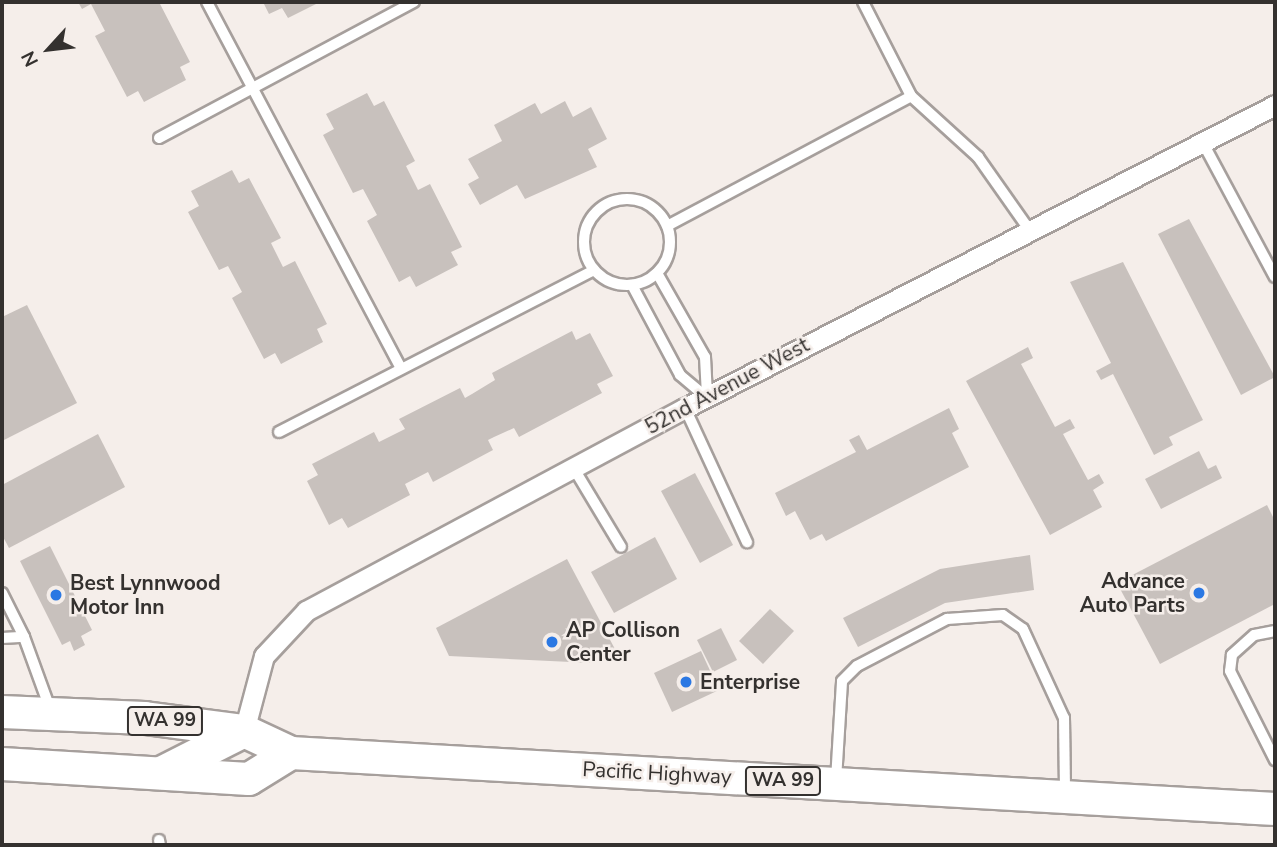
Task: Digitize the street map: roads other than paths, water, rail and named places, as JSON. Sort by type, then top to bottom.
[{"type":"highway","name":"Pacific Highway","points":[[2,712],[52,712],[244,731],[291,753],[1275,809]]},
{"type":"highway","points":[[160,774],[244,731]]},
{"type":"highway","points":[[2,764],[249,779],[291,753]]},
{"type":"street","name":"52nd Avenue West","points":[[244,731],[264,656],[306,611],[685,408],[1275,105]]},
{"type":"lane","points":[[207,2],[250,89],[401,368]]},
{"type":"lane","points":[[159,138],[414,2]]},
{"type":"lane","points":[[863,2],[911,96],[978,157],[1031,232]]},
{"type":"lane","points":[[667,226],[911,96]]},
{"type":"lane","points":[[1203,143],[1275,276]]},
{"type":"lane","points":[[628,198],[642,202],[667,226],[670,248],[657,274],[632,285],[611,282],[594,270],[584,237],[601,207],[628,198]]},
{"type":"lane","points":[[279,432],[594,270]]},
{"type":"lane","points":[[657,274],[705,357],[707,397]]},
{"type":"lane","points":[[632,285],[680,375],[707,397]]},
{"type":"lane","points":[[685,408],[747,542]]},
{"type":"lane","points":[[573,467],[621,547]]},
{"type":"lane","points":[[2,593],[24,637],[52,712]]},
{"type":"lane","points":[[835,784],[842,681],[857,666],[947,619],[1003,615],[1023,629],[1063,718],[1065,796]]},
{"type":"lane","points":[[1275,631],[1254,635],[1233,655],[1230,671],[1275,760]]},
{"type":"lane","points":[[2,638],[24,637]]},
{"type":"place","name":"Advance Auto Parts","points":[[1199,593]]},
{"type":"place","name":"Best Lynnwood Motor Inn","points":[[56,595]]},
{"type":"place","name":"AP Collison Center","points":[[552,642]]},
{"type":"place","name":"Enterprise","points":[[686,682]]}]
